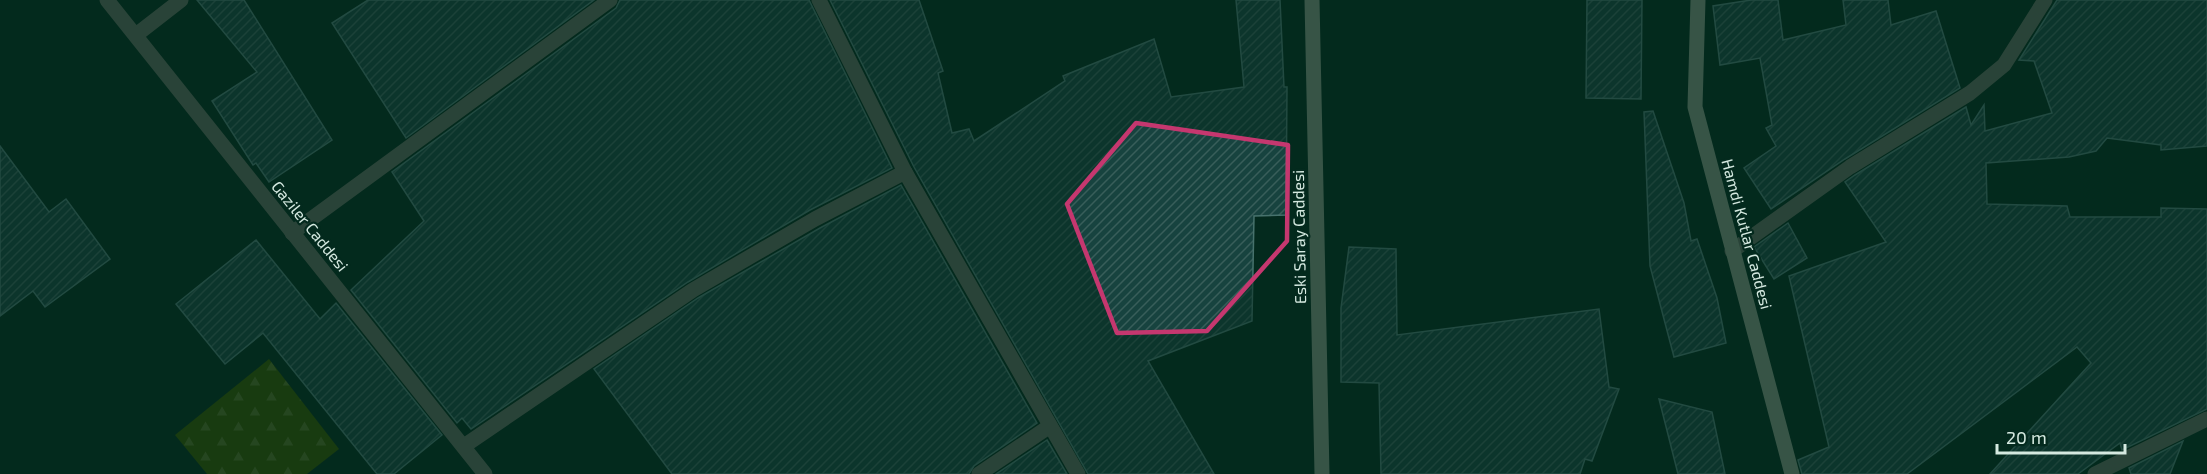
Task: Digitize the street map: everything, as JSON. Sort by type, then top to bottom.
[{"type":"street","name":"Gaziler Caddesi","points":[[107,0],[485,474]]},
{"type":"street","points":[[136,35],[181,0]]},
{"type":"street","points":[[292,233],[610,0]]},
{"type":"street","points":[[819,0],[905,172],[1078,474]]},
{"type":"street","name":"Eski Saray Caddesi","points":[[1312,0],[1322,474]]},
{"type":"street","name":"Hamdi Kutlar Caddesi","points":[[1698,0],[1695,107],[1792,474]]},
{"type":"street","points":[[1732,251],[1850,167],[1978,86],[2004,65],[2045,0]]},
{"type":"street","points":[[464,446],[693,290],[815,219],[905,172]]},
{"type":"street","points":[[2094,474],[2207,419]]},
{"type":"street","points":[[979,474],[1050,426]]},
{"type":"highlighted area","points":[[1136,123],[1288,145],[1287,241],[1207,331],[1117,333],[1067,204]]},
{"type":"green space","points":[[269,359],[339,449],[307,474],[207,474],[175,435]]},
{"type":"building","points":[[197,0],[244,0],[332,140],[269,182],[256,163],[253,165],[212,101],[257,72]]},
{"type":"building","points":[[368,0],[594,0],[406,138],[332,23]]},
{"type":"building","points":[[620,0],[809,0],[892,168],[810,210],[688,282],[471,429],[462,418],[457,423],[351,290],[424,221],[392,172],[616,8]]},
{"type":"building","points":[[830,0],[919,0],[943,71],[938,73],[952,133],[969,129],[974,141],[1065,81],[1063,76],[1154,39],[1171,97],[1244,87],[1236,0],[1280,0],[1284,87],[1287,87],[1286,215],[1254,216],[1252,321],[1148,361],[1214,474],[1088,474],[914,167]]},
{"type":"building","points":[[1587,0],[1642,0],[1641,99],[1586,98]]},
{"type":"building","points":[[1751,0],[1778,0],[1783,40],[1846,25],[1843,0],[1888,0],[1891,25],[1936,11],[1960,88],[1845,159],[1771,209],[1744,168],[1776,146],[1766,128],[1772,125],[1760,58],[1720,65],[1713,6]]},
{"type":"building","points":[[2057,0],[2207,0],[2207,146],[2161,150],[2161,145],[2107,138],[2096,151],[2069,157],[1986,163],[1987,204],[2067,206],[2070,217],[2161,217],[2161,208],[2207,209],[2207,409],[2122,450],[2120,443],[2078,474],[1990,474],[2091,363],[2077,347],[1907,474],[1802,474],[1798,460],[1829,447],[1789,276],[1886,242],[1845,182],[1855,175],[1966,107],[1971,125],[1984,105],[1985,131],[2052,113],[2034,61],[2019,60]]},
{"type":"building","points":[[1653,111],[1684,203],[1691,241],[1697,239],[1717,298],[1726,343],[1674,357],[1650,266],[1644,112]]},
{"type":"building","points":[[0,146],[49,212],[66,199],[110,259],[45,307],[33,291],[0,316]]},
{"type":"building","points":[[901,185],[1037,423],[974,466],[969,474],[672,474],[594,369],[698,298],[820,228]]},
{"type":"building","points":[[1788,223],[1807,258],[1774,279],[1754,247]]},
{"type":"building","points":[[256,240],[320,319],[336,303],[442,435],[394,474],[377,474],[263,333],[225,364],[176,304]]},
{"type":"building","points":[[1349,247],[1396,249],[1397,335],[1599,309],[1609,387],[1619,389],[1592,461],[1585,459],[1580,474],[1381,474],[1379,383],[1341,382],[1341,308]]},
{"type":"building","points":[[1659,399],[1712,412],[1725,474],[1678,474]]},
{"type":"building","points":[[1047,440],[1067,474],[996,474]]},
{"type":"building","points":[[2183,441],[2170,474],[2131,474],[2129,468]]}]
